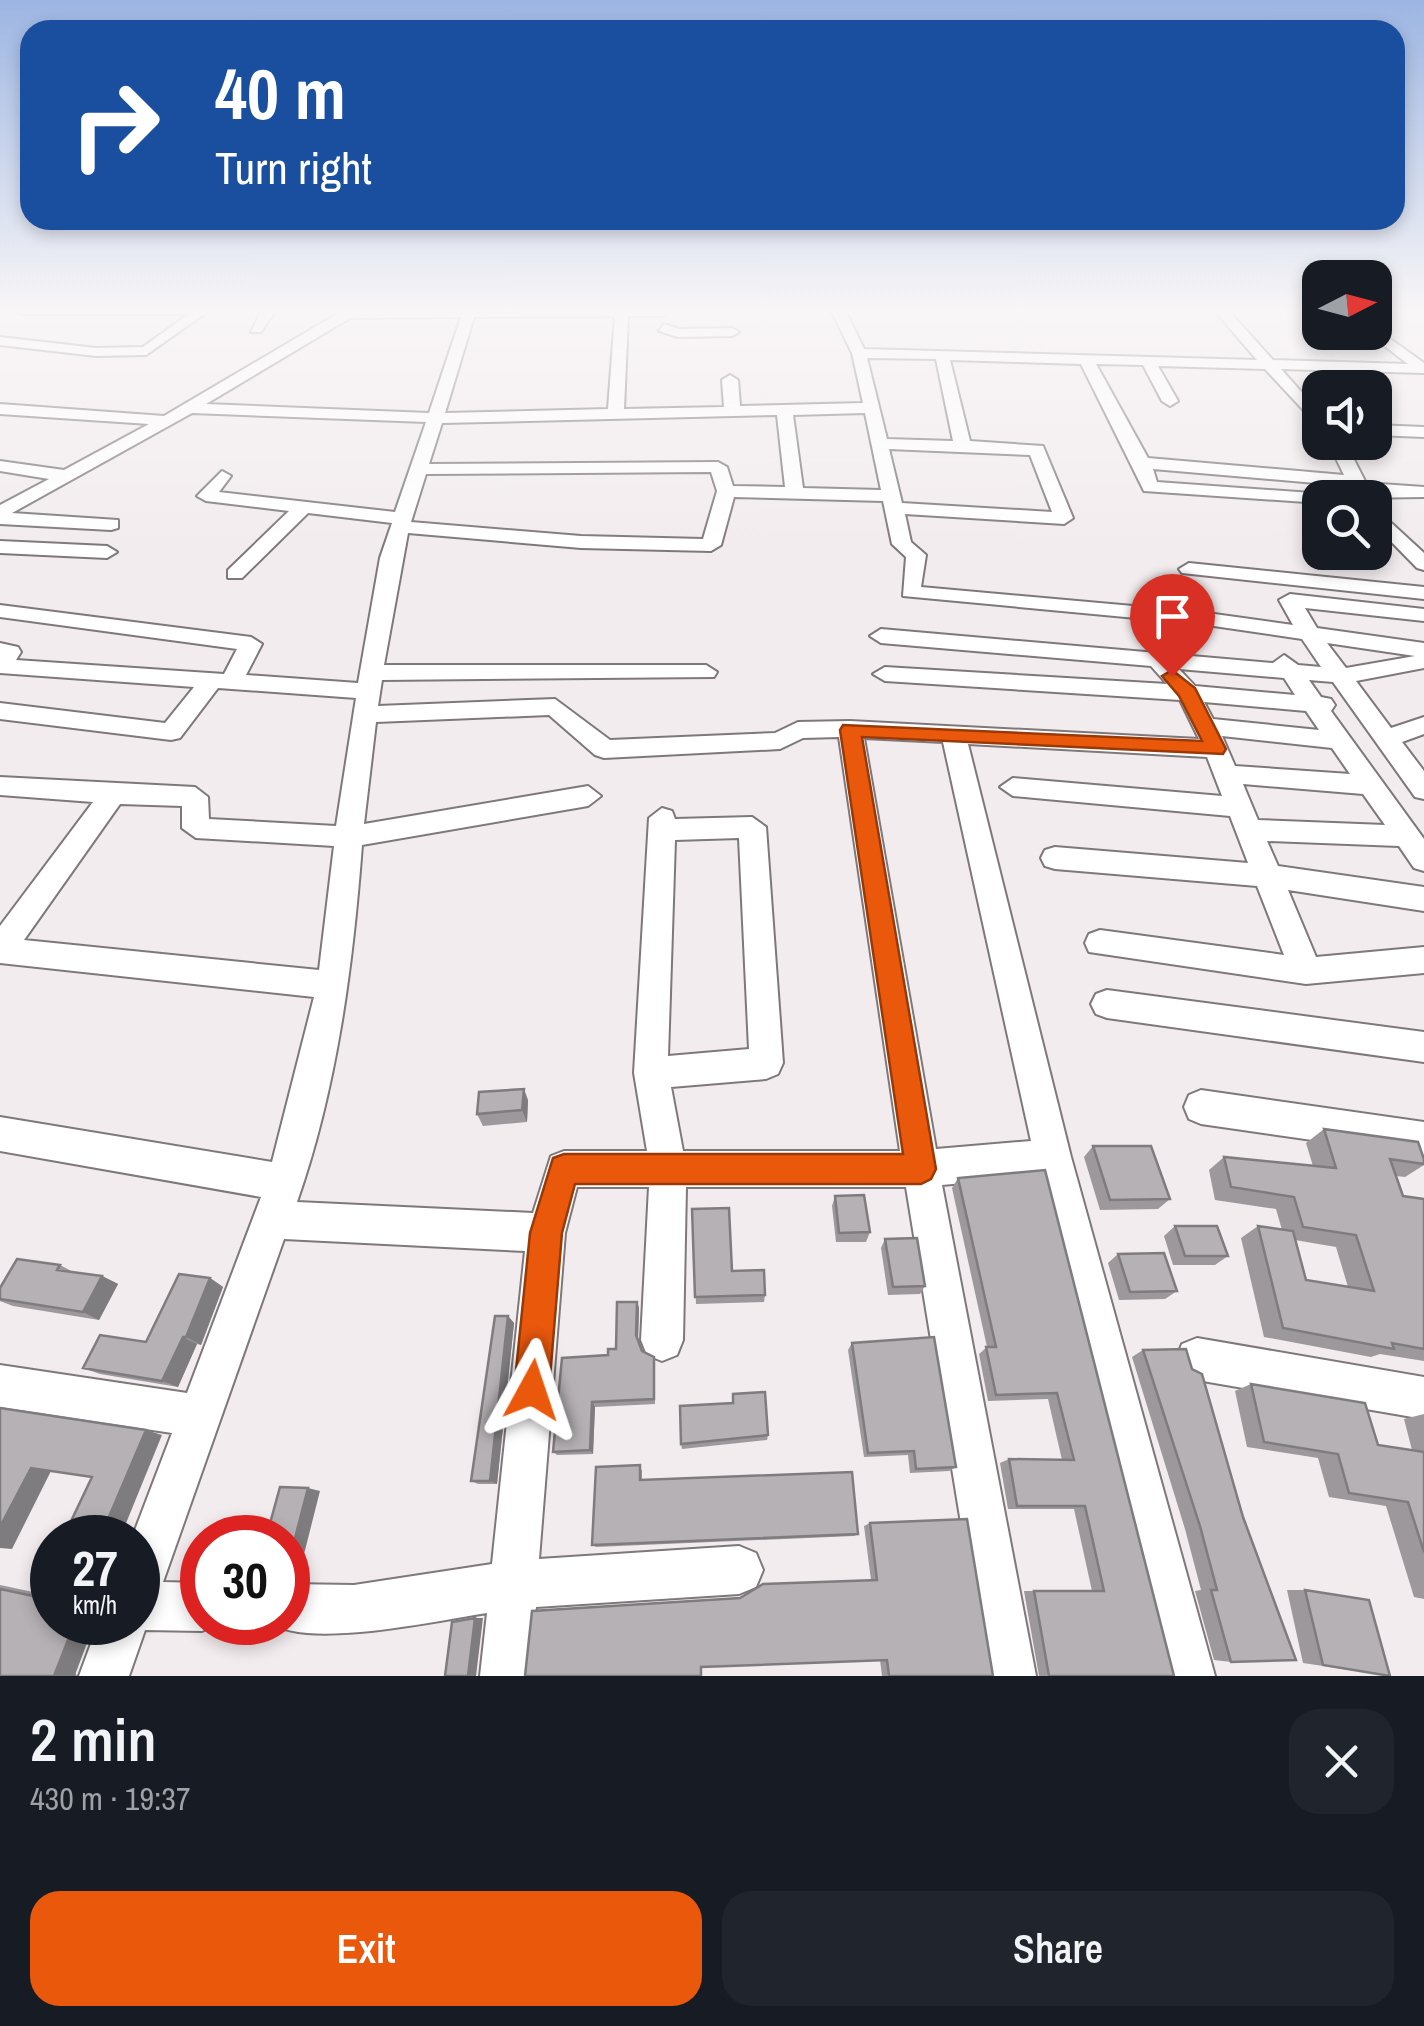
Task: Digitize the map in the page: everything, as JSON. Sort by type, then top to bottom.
[{"type":"street","points":[[0,515],[223,388]]},
{"type":"street","points":[[160,1524],[286,1184],[332,986],[390,558],[446,388]]},
{"type":"street","points":[[616,412],[617,388]]},
{"type":"street","points":[[731,388],[732,410]]},
{"type":"street","points":[[866,388],[902,544],[916,556],[910,592],[1266,628],[1424,650]]},
{"type":"street","points":[[950,388],[963,446]]},
{"type":"street","points":[[1102,388],[1142,463],[1150,487],[1302,497]]},
{"type":"street","points":[[1163,388],[1170,401]]},
{"type":"street","points":[[190,408],[436,418],[871,408]]},
{"type":"street","points":[[784,409],[795,493]]},
{"type":"street","points":[[0,422],[8,410],[168,421]]},
{"type":"street","points":[[1392,431],[1424,432]]},
{"type":"street","points":[[726,490],[1064,518],[1037,450],[879,444]]},
{"type":"street","points":[[1142,463],[1302,482]]},
{"type":"street","points":[[0,466],[67,476]]},
{"type":"street","points":[[222,476],[206,496],[581,542],[711,545],[726,490],[718,468],[419,470]]},
{"type":"street","points":[[1392,490],[1424,492]]},
{"type":"street","points":[[235,574],[304,507]]},
{"type":"street","points":[[0,515],[111,524]]},
{"type":"street","points":[[1392,531],[1424,564]]},
{"type":"street","points":[[0,547],[107,552]]},
{"type":"street","points":[[1189,569],[1424,593]]},
{"type":"street","points":[[1424,614],[1290,600],[1310,634],[1424,788]]},
{"type":"street","points":[[0,611],[250,644],[221,681],[171,732],[0,712]]},
{"type":"street","points":[[1266,628],[1289,672],[1316,704],[1424,860]]},
{"type":"street","points":[[881,636],[1343,676],[1424,660]]},
{"type":"street","points":[[0,650],[10,652],[0,666]]},
{"type":"street","points":[[1156,658],[1188,693],[1216,750],[1306,972]]},
{"type":"street","points":[[0,666],[556,707],[604,749],[780,741],[798,730],[952,734],[1216,750],[1342,741]]},
{"type":"street","points":[[369,693],[482,669],[706,672]]},
{"type":"street","points":[[885,674],[1367,709]]},
{"type":"street","points":[[1387,738],[1424,726]]},
{"type":"street","points":[[850,730],[921,1169],[1011,1676]]},
{"type":"street","points":[[952,734],[1053,1157],[1190,1676]]},
{"type":"street","points":[[1216,750],[1372,785]]},
{"type":"street","points":[[0,786],[196,798],[196,828],[350,837],[588,796]]},
{"type":"street","points":[[1013,787],[1407,836]]},
{"type":"street","points":[[114,794],[0,950],[332,986]]},
{"type":"street","points":[[651,1073],[766,1063],[752,827],[661,824],[651,1073],[668,1168],[662,1340]]},
{"type":"street","points":[[1055,858],[1268,876],[1424,898]]},
{"type":"street","points":[[1100,943],[1306,972],[1424,960]]},
{"type":"street","points":[[1107,1004],[1424,1047]]},
{"type":"street","points":[[1201,1107],[1424,1139]]},
{"type":"street","points":[[0,1134],[286,1184]]},
{"type":"street","points":[[505,1676],[546,1233],[564,1169],[921,1169],[1053,1157]]},
{"type":"street","points":[[274,1220],[546,1233]]},
{"type":"street","points":[[1197,1359],[1424,1398]]},
{"type":"street","points":[[0,1386],[199,1416]]},
{"type":"street","points":[[310,1608],[354,1609],[513,1586],[739,1570]]},
{"type":"street","points":[[104,1676],[115,1645]]},
{"type":"building","points":[[524,1089],[522,1110],[477,1114],[479,1092]]},
{"type":"building","points":[[1324,1129],[1418,1142],[1424,1164],[1390,1159],[1403,1196],[1424,1199],[1424,1349],[1392,1343],[1394,1349],[1283,1328],[1258,1226],[1293,1231],[1306,1280],[1374,1291],[1356,1235],[1303,1227],[1294,1197],[1231,1187],[1224,1157],[1336,1168]]},
{"type":"building","points":[[1093,1146],[1151,1146],[1170,1199],[1110,1200]]},
{"type":"building","points":[[1045,1170],[1174,1676],[1049,1676],[1034,1591],[1104,1591],[1085,1506],[1017,1506],[1009,1459],[1074,1460],[1057,1393],[996,1395],[986,1347],[996,1347],[958,1178]]},
{"type":"building","points":[[864,1195],[870,1232],[839,1233],[835,1196]]},
{"type":"building","points":[[729,1208],[732,1271],[764,1270],[765,1295],[695,1297],[692,1209]]},
{"type":"building","points":[[1175,1226],[1217,1226],[1228,1256],[1185,1256]]},
{"type":"building","points":[[917,1238],[925,1286],[893,1287],[885,1239]]},
{"type":"building","points":[[1164,1253],[1177,1291],[1130,1292],[1118,1254]]},
{"type":"building","points":[[17,1259],[102,1276],[83,1312],[0,1299],[0,1288]]},
{"type":"building","points":[[179,1274],[210,1278],[186,1337],[162,1381],[83,1368],[100,1335],[146,1342]]},
{"type":"building","points":[[617,1302],[637,1302],[636,1335],[642,1351],[654,1357],[654,1399],[592,1402],[590,1450],[553,1452],[562,1358],[608,1355],[608,1349],[616,1349]]},
{"type":"building","points":[[495,1316],[508,1316],[490,1481],[471,1481]]},
{"type":"building","points":[[934,1337],[956,1467],[916,1469],[914,1451],[868,1453],[852,1343]]},
{"type":"building","points":[[1186,1349],[1192,1369],[1202,1374],[1243,1517],[1296,1660],[1231,1662],[1211,1590],[1217,1590],[1200,1526],[1143,1350]]},
{"type":"building","points":[[1251,1384],[1365,1403],[1378,1445],[1424,1452],[1424,1552],[1408,1502],[1349,1493],[1338,1454],[1264,1442]]},
{"type":"building","points":[[765,1392],[768,1435],[681,1444],[680,1406],[733,1403],[733,1394]]},
{"type":"building","points":[[0,1408],[146,1430],[110,1515],[74,1515],[92,1477],[31,1468],[0,1527]]},
{"type":"building","points":[[640,1465],[640,1480],[852,1472],[858,1534],[592,1545],[596,1467]]},
{"type":"building","points":[[280,1487],[308,1488],[301,1515],[272,1515]]},
{"type":"building","points":[[967,1519],[993,1676],[889,1676],[887,1660],[701,1667],[701,1676],[525,1676],[532,1611],[740,1598],[763,1584],[877,1580],[870,1523]]},
{"type":"building","points":[[0,1589],[30,1595],[30,1645],[66,1645],[54,1676],[0,1676]]},
{"type":"building","points":[[1305,1590],[1369,1600],[1390,1676],[1323,1665]]},
{"type":"building","points":[[475,1618],[468,1676],[445,1676],[452,1622]]},
{"type":"route","points":[[532,1390],[546,1233],[564,1169],[921,1169],[850,730],[1079,738],[1216,749],[1188,693],[1172,676]]}]
